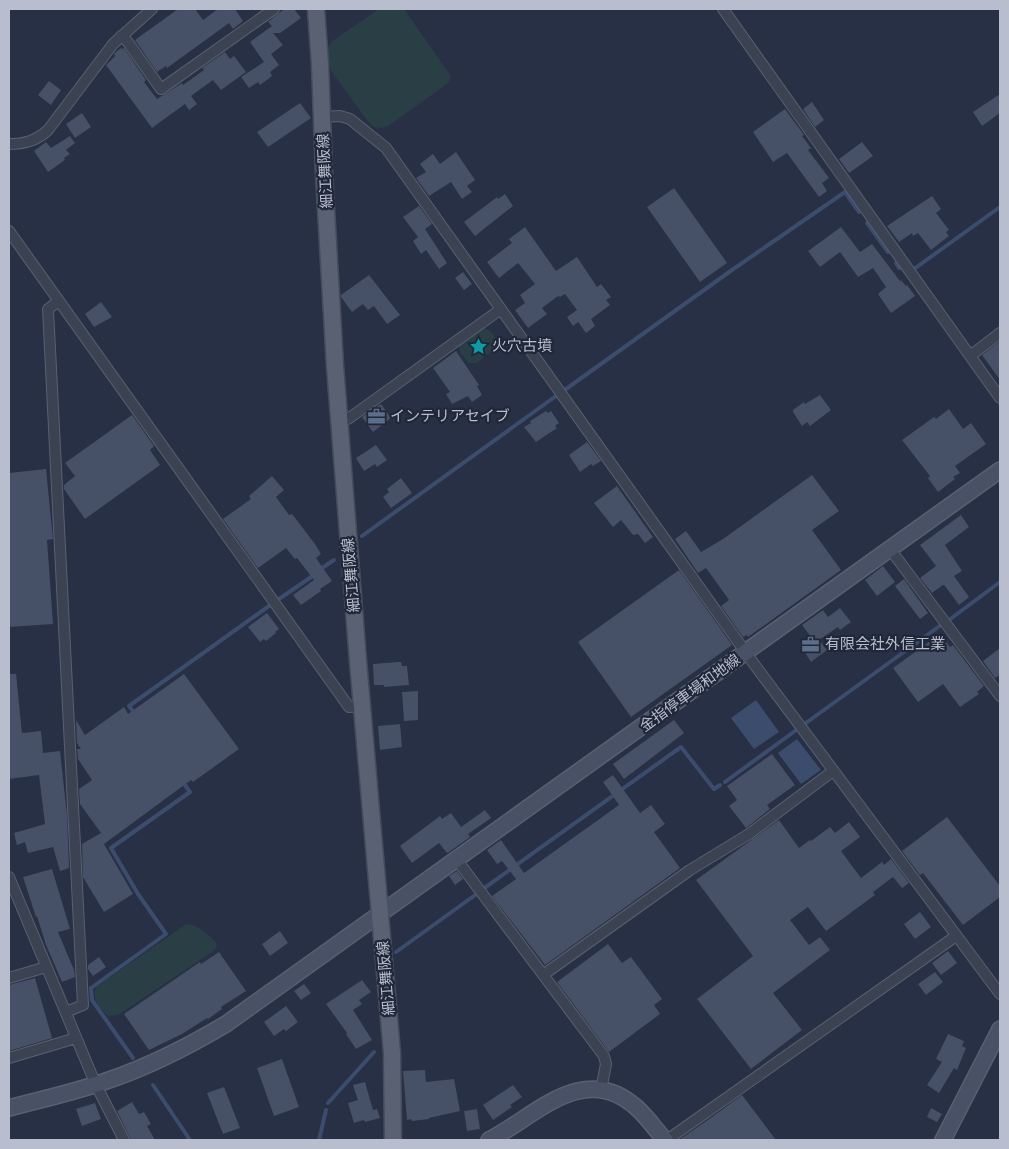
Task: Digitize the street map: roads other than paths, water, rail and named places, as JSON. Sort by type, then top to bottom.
[{"type":"main road","name":"細江舞阪線","points":[[316,9],[339,419],[392,1053],[393,1140]]},
{"type":"main road","name":"金指停車場和地線","points":[[9,1108],[96,1084],[158,1061],[226,1024],[1000,470]]},
{"type":"main road","points":[[943,1140],[1000,1029]]},
{"type":"main road","points":[[489,1140],[559,1097],[579,1090],[601,1090],[610,1092],[629,1102],[645,1116],[666,1140]]},
{"type":"street","points":[[9,144],[27,143],[42,136],[121,36],[152,9]]},
{"type":"street","points":[[121,36],[127,41],[161,89],[274,9]]},
{"type":"street","points":[[723,9],[1000,398]]},
{"type":"street","points":[[322,117],[340,116],[350,119],[386,148],[746,652],[1000,994]]},
{"type":"street","points":[[9,232],[349,708],[362,706]]},
{"type":"street","points":[[59,302],[48,309],[83,1005],[66,1012]]},
{"type":"street","points":[[339,419],[348,419],[501,309]]},
{"type":"street","points":[[970,356],[1000,333]]},
{"type":"street","points":[[890,549],[1000,696]]},
{"type":"street","points":[[543,975],[690,870],[749,834],[833,771]]},
{"type":"street","points":[[457,860],[604,1056],[606,1064],[601,1090]]},
{"type":"street","points":[[9,877],[12,896],[46,967],[96,1084],[124,1140]]},
{"type":"street","points":[[666,1140],[956,936]]},
{"type":"street","points":[[9,978],[46,967]]},
{"type":"street","points":[[9,1058],[76,1038]]},
{"type":"water","points":[[756,700],[779,732],[754,749],[731,718]]},
{"type":"water","points":[[797,739],[821,770],[801,784],[778,753]]},
{"type":"waterway","points":[[566,389],[845,192],[859,212]]},
{"type":"waterway","points":[[914,269],[1000,207]]},
{"type":"waterway","points":[[867,223],[888,252]]},
{"type":"waterway","points":[[896,263],[901,268]]},
{"type":"waterway","points":[[362,536],[556,396]]},
{"type":"waterway","points":[[319,570],[334,560]]},
{"type":"waterway","points":[[279,599],[314,575]]},
{"type":"waterway","points":[[949,620],[1000,582]]},
{"type":"waterway","points":[[135,714],[129,706],[269,606]]},
{"type":"waterway","points":[[806,723],[941,625]]},
{"type":"waterway","points":[[725,782],[795,731]]},
{"type":"waterway","points":[[483,889],[681,747],[714,789],[720,785]]},
{"type":"waterway","points":[[133,1058],[92,1000],[91,988],[166,934],[138,894],[111,848],[190,792],[182,781]]},
{"type":"waterway","points":[[396,952],[478,893]]},
{"type":"waterway","points":[[328,1103],[374,1052]]},
{"type":"waterway","points":[[153,1085],[190,1140]]},
{"type":"waterway","points":[[319,1140],[326,1110]]},
{"type":"place","name":"火穴古墳","points":[[478,346]]},
{"type":"place","name":"インテリアセイブ","points":[[376,416]]},
{"type":"place","name":"有限会社外信工業","points":[[811,644]]}]
